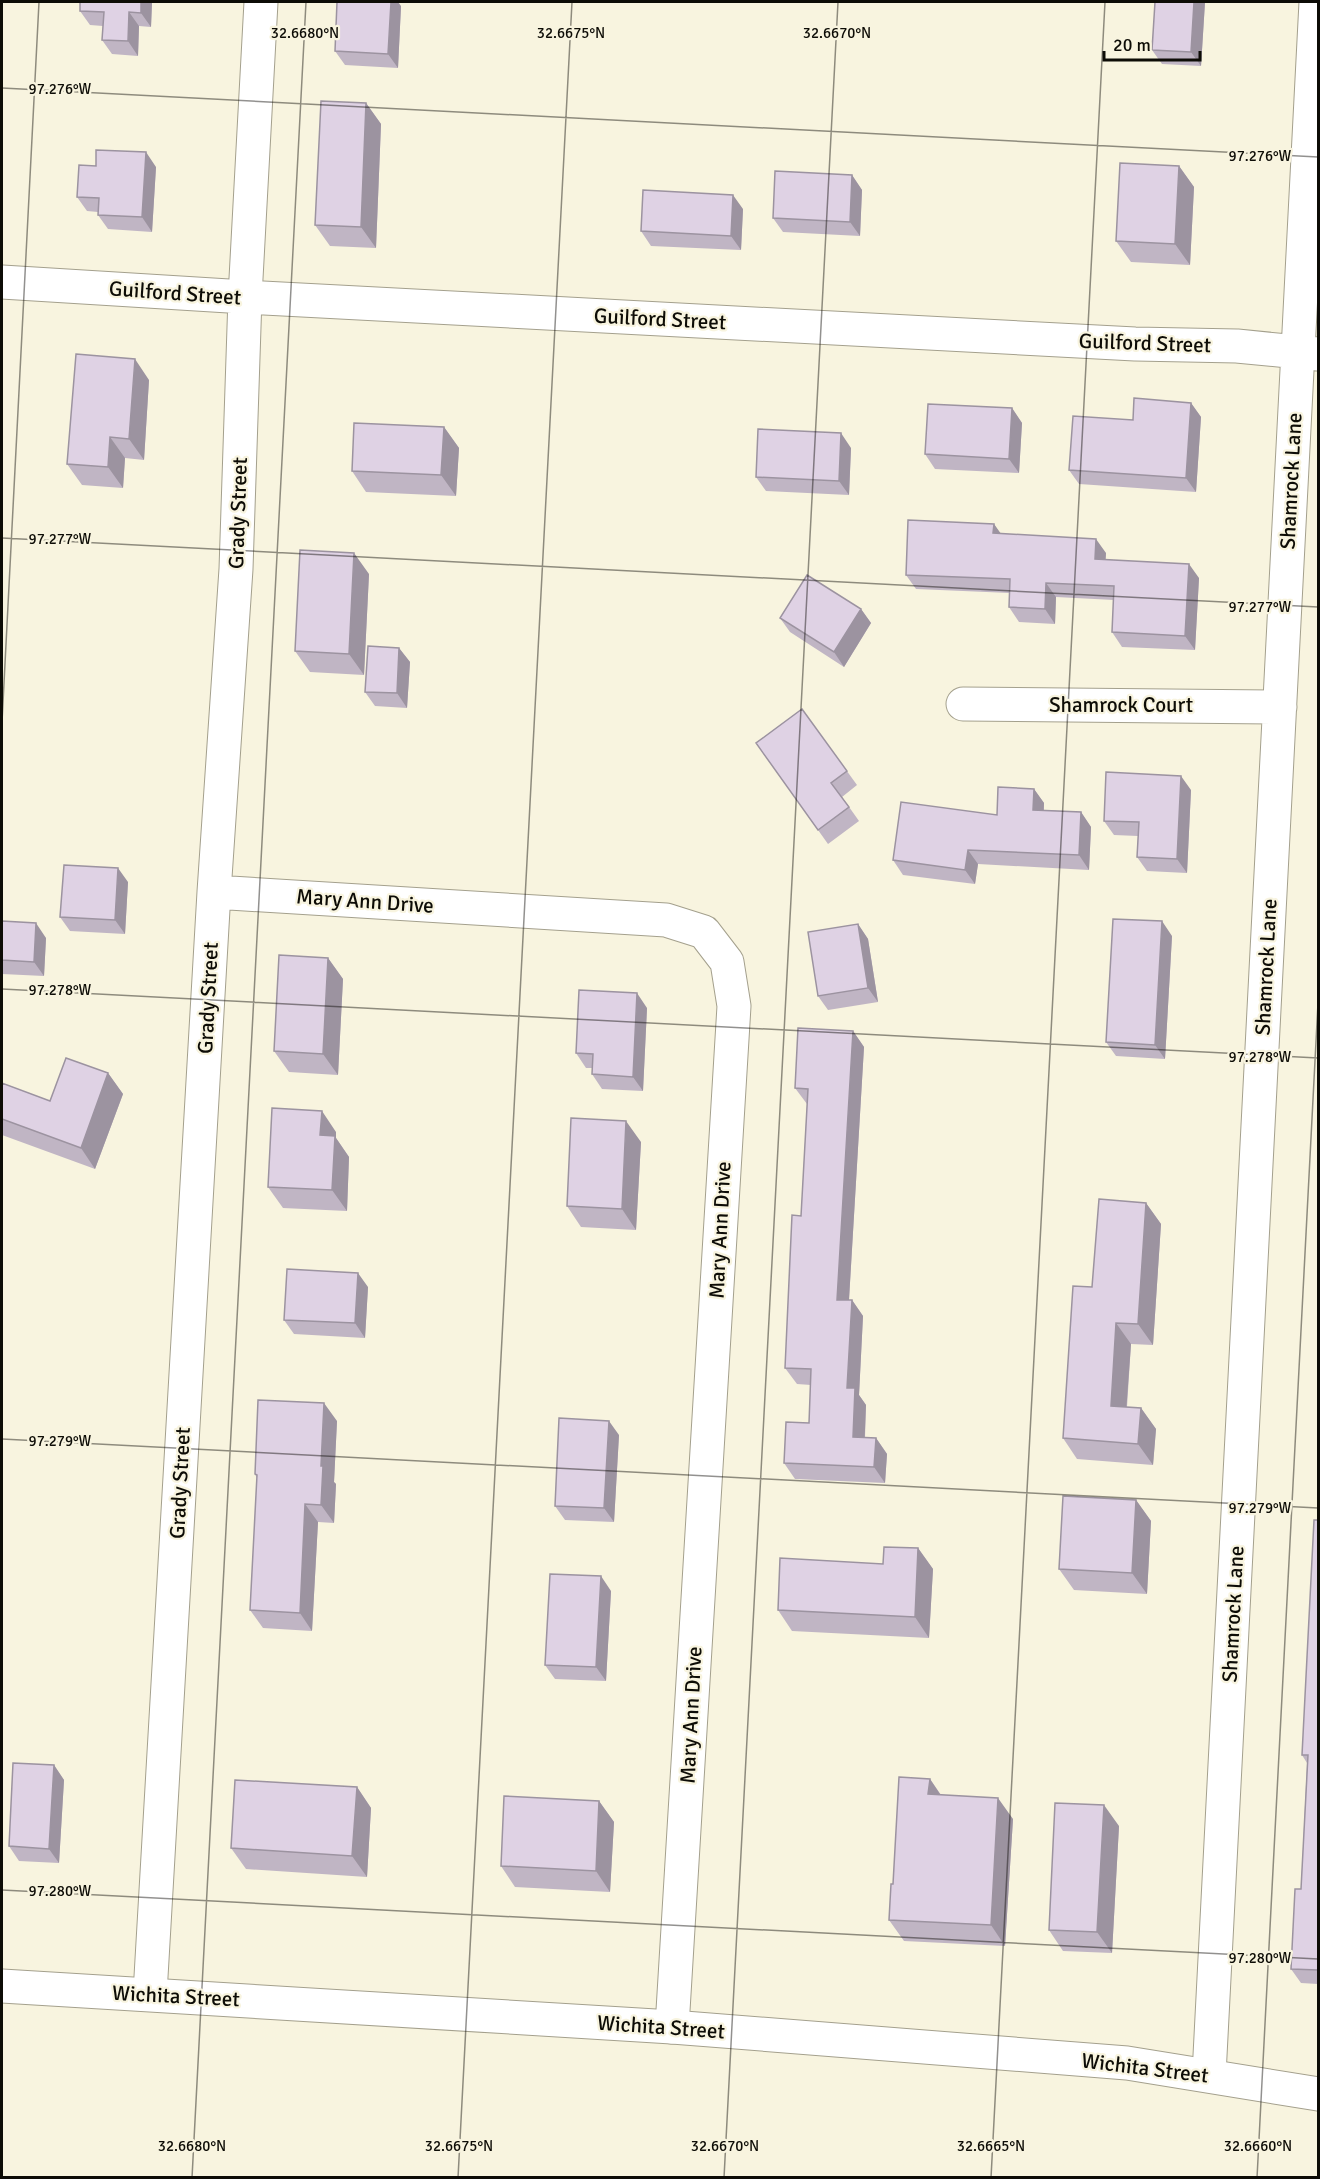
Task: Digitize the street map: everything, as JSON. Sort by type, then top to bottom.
[{"type":"street","name":"Grady Street","points":[[150,1994],[214,892],[236,568],[245,297],[261,2]]},
{"type":"street","name":"Shamrock Lane","points":[[1209,2075],[1280,707],[1308,353],[1316,2]]},
{"type":"street","name":"Guilford Street","points":[[2,282],[1135,344],[1237,346],[1308,353]]},
{"type":"street","name":"Shamrock Court","points":[[963,704],[1280,707]]},
{"type":"street","name":"Mary Ann Drive","points":[[214,892],[666,921],[704,932],[727,962],[734,1006],[672,2027]]},
{"type":"street","name":"Wichita Street","points":[[2,1986],[672,2027],[1127,2062],[1318,2094]]},
{"type":"building","points":[[80,2],[141,2],[141,13],[129,12],[128,41],[102,40],[104,12],[80,11]]},
{"type":"building","points":[[337,2],[391,2],[388,54],[335,51]]},
{"type":"building","points":[[1155,2],[1194,2],[1191,52],[1152,50]]},
{"type":"building","points":[[321,101],[366,103],[361,227],[315,225]]},
{"type":"building","points":[[96,150],[146,152],[142,217],[98,215],[99,198],[77,197],[79,165],[96,166]]},
{"type":"building","points":[[1120,163],[1179,166],[1175,244],[1116,241]]},
{"type":"building","points":[[775,171],[852,175],[850,222],[773,218]]},
{"type":"building","points":[[643,190],[733,195],[731,236],[641,231]]},
{"type":"building","points":[[76,354],[135,359],[129,439],[110,437],[108,467],[67,464]]},
{"type":"building","points":[[1134,398],[1191,403],[1186,478],[1069,470],[1073,416],[1133,420]]},
{"type":"building","points":[[928,404],[1012,408],[1009,459],[925,454]]},
{"type":"building","points":[[354,423],[444,427],[441,475],[352,471]]},
{"type":"building","points":[[758,429],[841,433],[839,481],[756,477]]},
{"type":"building","points":[[908,520],[994,524],[993,533],[1096,539],[1095,559],[1189,564],[1185,636],[1112,632],[1114,586],[1046,583],[1045,609],[1009,607],[1010,579],[906,575]]},
{"type":"building","points":[[300,550],[354,553],[349,654],[295,651]]},
{"type":"building","points":[[807,575],[861,609],[834,652],[780,618]]},
{"type":"building","points":[[368,646],[399,648],[397,693],[365,692]]},
{"type":"building","points":[[802,709],[847,771],[831,783],[849,807],[818,830],[756,743]]},
{"type":"building","points":[[1106,772],[1181,776],[1177,859],[1137,857],[1139,822],[1104,821]]},
{"type":"building","points":[[998,787],[1034,789],[1033,810],[1081,812],[1079,855],[968,850],[965,870],[893,860],[901,802],[997,815]]},
{"type":"building","points":[[64,865],[118,868],[115,920],[60,917]]},
{"type":"building","points":[[1113,919],[1162,921],[1155,1045],[1106,1042]]},
{"type":"building","points":[[2,921],[36,923],[34,962],[2,960]]},
{"type":"building","points":[[858,924],[868,988],[818,996],[808,932]]},
{"type":"building","points":[[279,955],[328,958],[323,1054],[274,1051]]},
{"type":"building","points":[[579,990],[637,993],[633,1077],[592,1074],[593,1054],[576,1053]]},
{"type":"building","points":[[798,1028],[853,1031],[837,1300],[852,1300],[847,1388],[855,1388],[853,1437],[876,1438],[874,1467],[784,1463],[786,1422],[809,1423],[811,1369],[785,1368],[792,1215],[801,1216],[808,1089],[795,1088]]},
{"type":"building","points":[[66,1058],[108,1073],[81,1148],[2,1119],[2,1083],[50,1101]]},
{"type":"building","points":[[272,1108],[322,1111],[320,1135],[335,1136],[332,1190],[268,1187]]},
{"type":"building","points":[[571,1118],[626,1121],[622,1209],[567,1206]]},
{"type":"building","points":[[1099,1199],[1146,1203],[1138,1324],[1116,1323],[1111,1406],[1141,1408],[1138,1444],[1063,1438],[1073,1286],[1092,1287]]},
{"type":"building","points":[[287,1269],[358,1273],[355,1323],[284,1320]]},
{"type":"building","points":[[258,1400],[324,1403],[321,1505],[305,1504],[300,1613],[250,1610],[257,1475],[255,1474]]},
{"type":"building","points":[[559,1418],[609,1421],[604,1508],[555,1506]]},
{"type":"building","points":[[1063,1496],[1136,1500],[1132,1573],[1059,1569]]},
{"type":"building","points":[[1314,1520],[1318,1520],[1318,1970],[1291,1969],[1295,1889],[1301,1889],[1308,1755],[1302,1755]]},
{"type":"building","points":[[884,1547],[918,1548],[915,1617],[778,1610],[780,1558],[883,1564]]},
{"type":"building","points":[[550,1574],[601,1576],[596,1667],[545,1665]]},
{"type":"building","points":[[13,1763],[54,1765],[49,1849],[9,1846]]},
{"type":"building","points":[[899,1777],[930,1779],[928,1794],[998,1798],[991,1925],[889,1920]]},
{"type":"building","points":[[235,1780],[357,1787],[352,1856],[231,1848]]},
{"type":"building","points":[[504,1796],[599,1801],[596,1871],[501,1866]]},
{"type":"building","points":[[1055,1803],[1104,1805],[1097,1932],[1049,1930]]}]
